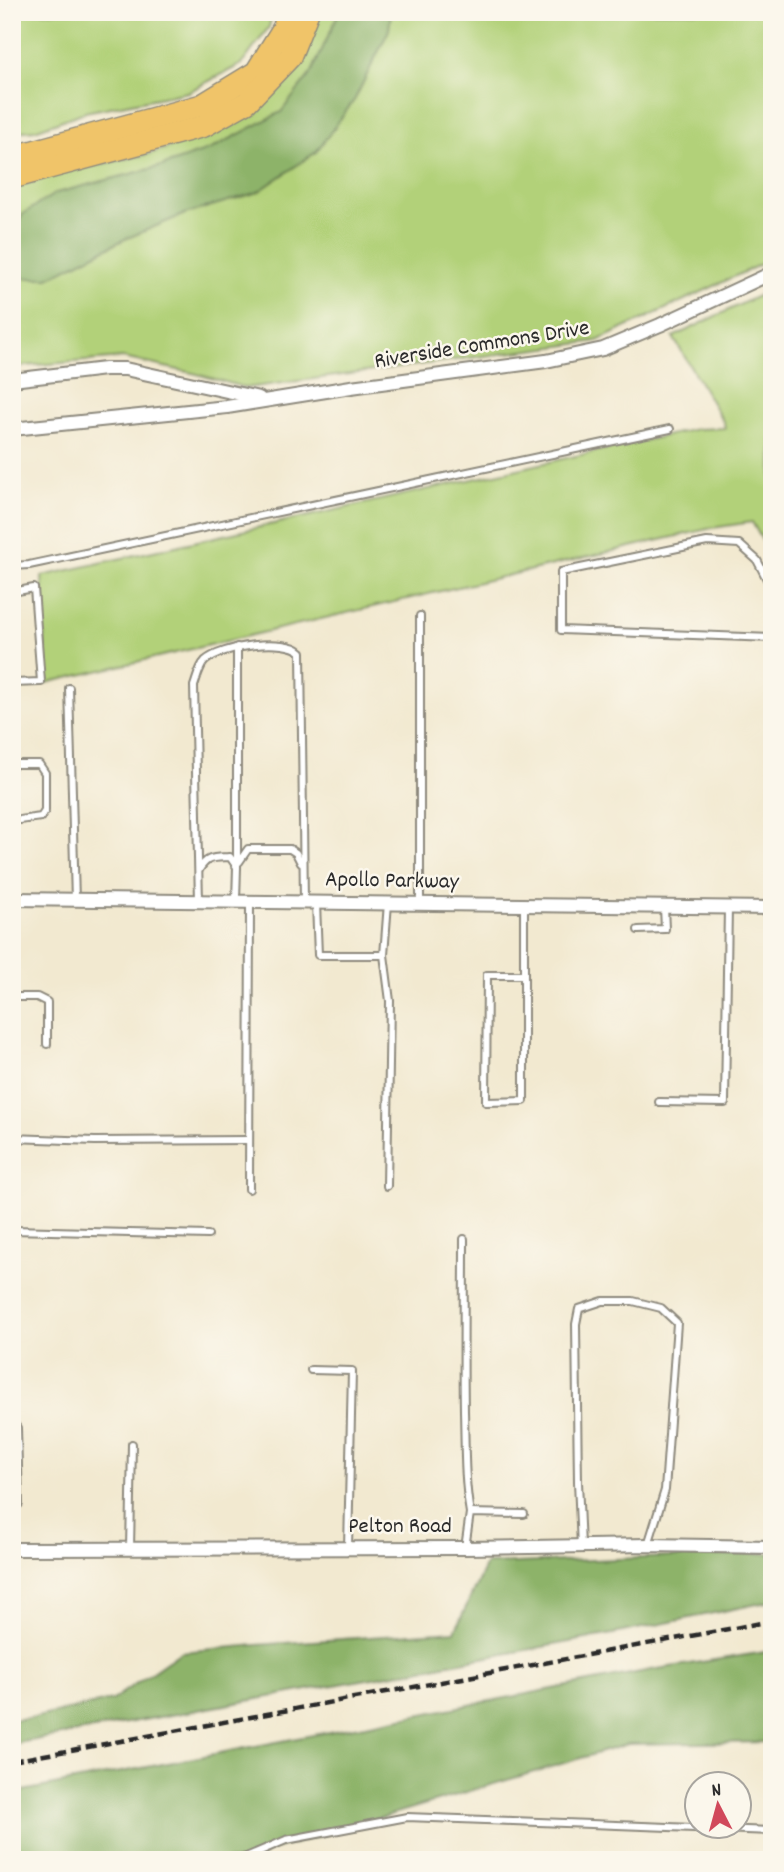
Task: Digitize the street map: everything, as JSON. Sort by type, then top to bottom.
[{"type":"highway","points":[[12,157],[202,105],[256,72],[284,27],[287,12]]},
{"type":"highway","points":[[12,178],[204,126],[247,102],[290,57],[308,12]]},
{"type":"street","name":"Riverside Commons Drive","points":[[12,429],[227,407],[267,399],[546,361],[603,349],[772,273]]},
{"type":"street","name":"Riverside Commons Drive","points":[[12,380],[125,369],[267,399]]},
{"type":"street","name":"Apollo Parkway","points":[[12,899],[772,908]]},
{"type":"street","name":"Pelton Road","points":[[12,1549],[648,1545],[772,1547]]},
{"type":"lane","points":[[12,566],[29,565],[670,429]]},
{"type":"lane","points":[[772,589],[757,560],[738,544],[707,542],[561,572],[561,630],[772,638]]},
{"type":"lane","points":[[12,592],[34,588],[41,682],[12,683]]},
{"type":"lane","points":[[419,616],[420,904]]},
{"type":"lane","points":[[237,647],[237,867],[243,902],[249,1189]]},
{"type":"lane","points":[[199,901],[194,686],[198,672],[204,661],[237,647],[296,647],[301,652],[303,866],[318,955],[384,955]]},
{"type":"lane","points":[[69,688],[75,900]]},
{"type":"lane","points":[[12,764],[39,764],[45,773],[45,811],[41,817],[12,821]]},
{"type":"lane","points":[[237,867],[248,849],[289,849],[296,853],[303,866]]},
{"type":"lane","points":[[198,872],[205,860],[212,858],[230,857],[237,867]]},
{"type":"lane","points":[[387,1186],[390,1001],[384,955],[388,903]]},
{"type":"lane","points":[[524,905],[524,975],[524,1101],[486,1102],[487,975],[524,975]]},
{"type":"lane","points":[[638,930],[665,929],[664,906]]},
{"type":"lane","points":[[659,1102],[725,1103],[728,907]]},
{"type":"lane","points":[[12,997],[37,997],[47,1002],[47,1044]]},
{"type":"lane","points":[[12,1085],[12,1135],[95,1141],[249,1140]]},
{"type":"lane","points":[[12,1230],[208,1235]]},
{"type":"lane","points":[[464,1239],[466,1491],[470,1513],[465,1548]]},
{"type":"lane","points":[[582,1546],[578,1482],[576,1324],[579,1309],[603,1301],[633,1301],[661,1308],[677,1323],[665,1490],[648,1545]]},
{"type":"lane","points":[[311,1370],[352,1371],[348,1548]]},
{"type":"lane","points":[[12,1421],[17,1428],[19,1504]]},
{"type":"lane","points":[[130,1549],[132,1444]]},
{"type":"lane","points":[[470,1513],[524,1514]]},
{"type":"lane","points":[[239,1860],[286,1840],[407,1817],[772,1831]]},
{"type":"green space","points":[[12,12],[273,12],[269,27],[242,64],[188,92],[85,112],[35,130],[12,132]]},
{"type":"green space","points":[[315,12],[772,12],[772,259],[597,341],[246,388],[123,358],[12,367],[12,188],[64,172],[149,154],[225,128],[264,102],[287,77]]},
{"type":"green space","points":[[339,12],[391,12],[389,30],[355,99],[316,152],[258,192],[185,214],[123,240],[48,278],[24,278],[12,274],[12,231],[23,214],[56,193],[162,166],[211,149],[281,112],[312,72]]},
{"type":"green space","points":[[772,289],[772,558],[752,522],[712,528],[46,683],[42,576],[696,429],[725,428],[673,337]]},
{"type":"green space","points":[[772,1553],[772,1601],[613,1634],[12,1744],[12,1720],[112,1700],[181,1652],[455,1631],[486,1564]]},
{"type":"green space","points":[[772,1651],[772,1742],[628,1744],[269,1851],[258,1860],[12,1860],[12,1793],[651,1670]]},
{"type":"railway","points":[[12,1761],[772,1621]]}]
